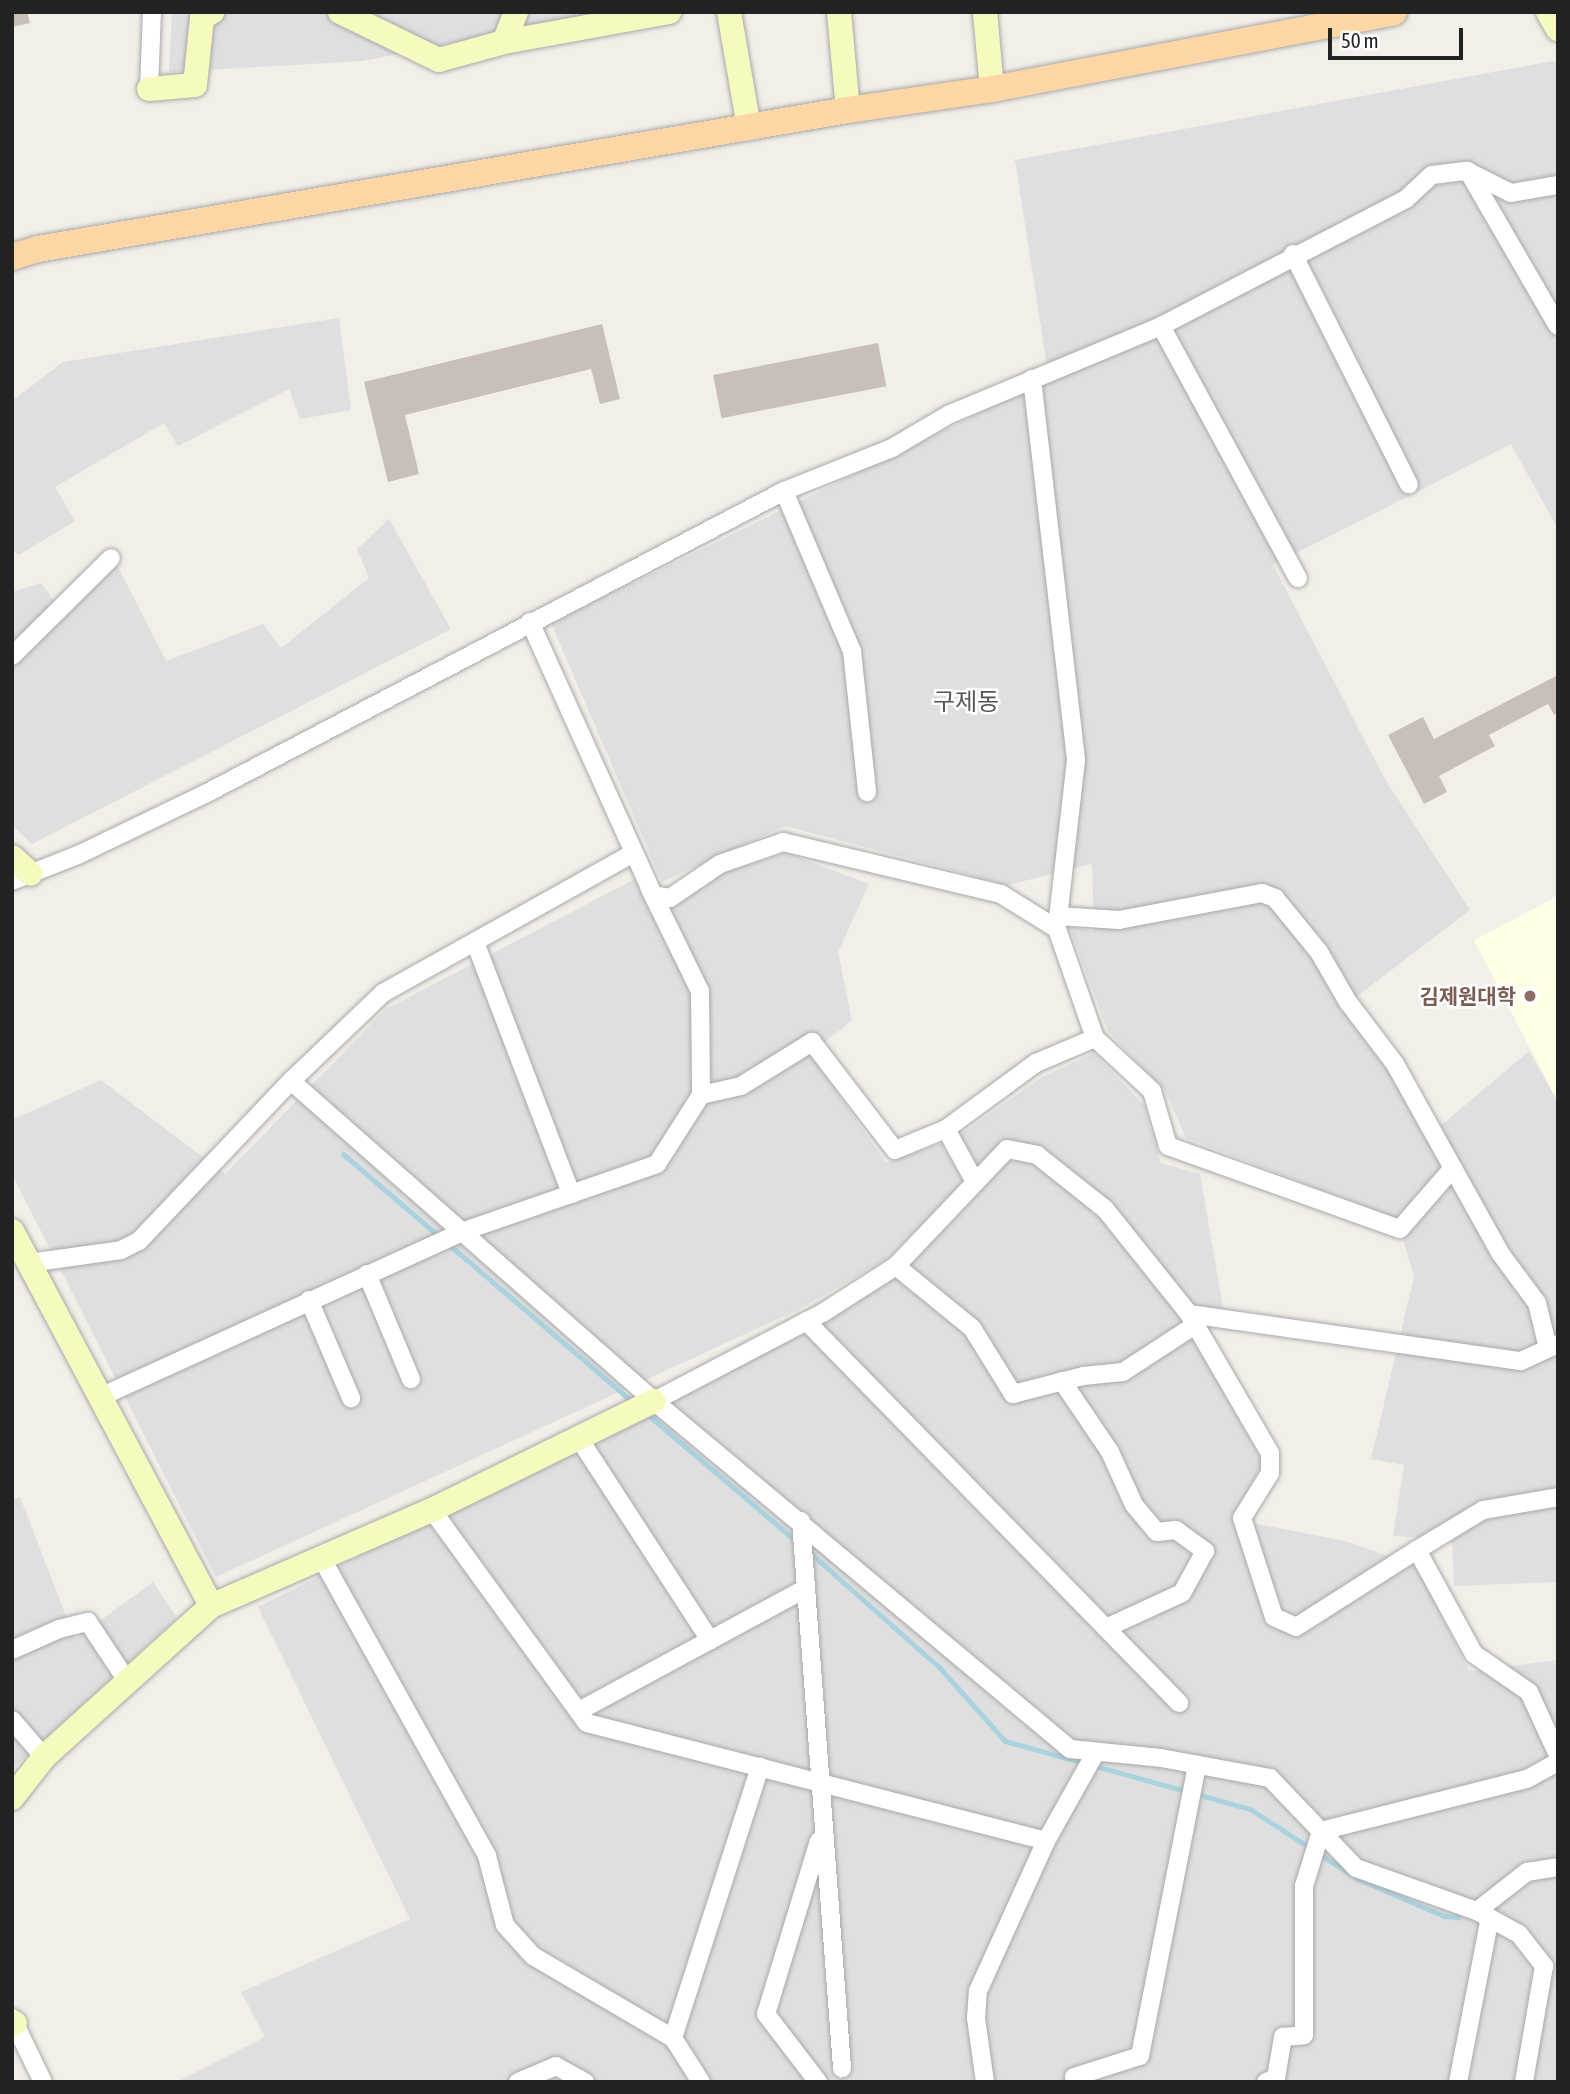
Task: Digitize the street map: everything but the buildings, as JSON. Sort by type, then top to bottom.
[{"type":"main road","points":[[12,257],[51,247],[848,110],[992,89],[1394,12]]},
{"type":"street","points":[[152,12],[149,89],[195,85],[202,18],[212,12]]},
{"type":"street","points":[[340,12],[439,60],[504,42],[669,12]]},
{"type":"street","points":[[504,42],[516,12]]},
{"type":"street","points":[[729,12],[749,128]]},
{"type":"street","points":[[839,12],[848,110]]},
{"type":"street","points":[[985,12],[992,89]]},
{"type":"street","points":[[1548,12],[1558,29]]},
{"type":"street","points":[[12,857],[21,877],[205,794],[784,491],[892,448],[950,414],[1161,326],[1293,254],[1406,199],[1432,175],[1467,170],[1511,193],[1558,185]]},
{"type":"street","points":[[1467,170],[1558,326]]},
{"type":"street","points":[[1293,254],[1409,485]]},
{"type":"street","points":[[1161,326],[1298,578]]},
{"type":"street","points":[[1032,379],[1076,760],[1057,922],[1095,1038],[1153,1091],[1168,1146],[1400,1229],[1452,1169]]},
{"type":"street","points":[[784,491],[852,651],[867,792]]},
{"type":"street","points":[[12,656],[111,558]]},
{"type":"street","points":[[99,1398],[464,1231],[657,1164],[701,1095],[700,991],[653,895],[530,622]]},
{"type":"street","points":[[653,895],[670,898],[720,864],[783,842],[1001,894],[1057,922],[1119,920],[1262,893],[1275,898],[1318,952],[1348,1002],[1395,1064],[1500,1254],[1537,1303],[1553,1346],[1521,1361],[1192,1320],[1123,1372],[1062,1381],[1013,1394],[972,1328],[895,1266]]},
{"type":"street","points":[[29,1263],[121,1250],[139,1241],[291,1081],[383,993],[634,853]]},
{"type":"street","points":[[475,942],[571,1194]]},
{"type":"street","points":[[701,1095],[741,1086],[812,1042],[895,1150],[946,1129],[1036,1063],[1095,1038]]},
{"type":"street","points":[[291,1081],[464,1231],[645,1406],[801,1521],[1070,1749],[1197,1765],[1270,1778],[1356,1868],[1484,1915],[1519,1934],[1544,1966],[1524,2082]]},
{"type":"street","points":[[946,1129],[975,1182]]},
{"type":"street","points":[[12,1798],[44,1757],[211,1606],[432,1510],[580,1440],[806,1321],[895,1266],[1007,1149],[1037,1155],[1105,1209],[1192,1320],[1270,1452],[1269,1473],[1242,1518],[1274,1617],[1296,1627],[1483,1510],[1558,1497]]},
{"type":"street","points":[[12,1231],[211,1606]]},
{"type":"street","points":[[367,1274],[411,1379]]},
{"type":"street","points":[[309,1300],[351,1398]]},
{"type":"street","points":[[806,1321],[1179,1703]]},
{"type":"street","points":[[1062,1381],[1110,1452],[1134,1505],[1149,1523],[1157,1532],[1176,1530],[1205,1551],[1182,1593],[1106,1628]]},
{"type":"street","points":[[580,1440],[710,1640]]},
{"type":"street","points":[[432,1510],[587,1723],[1046,1842]]},
{"type":"street","points":[[801,1521],[818,1782],[842,2068]]},
{"type":"street","points":[[1417,1550],[1474,1654],[1529,1692],[1558,1755]]},
{"type":"street","points":[[322,1559],[487,1856],[505,1925],[533,1956],[673,2038],[701,2082]]},
{"type":"street","points":[[579,1711],[806,1589]]},
{"type":"street","points":[[12,1650],[59,1629],[88,1622],[128,1682]]},
{"type":"street","points":[[12,1720],[44,1757]]},
{"type":"street","points":[[985,2082],[976,2018],[978,1991],[1046,1842],[1096,1752]]},
{"type":"street","points":[[1321,1831],[1527,1779],[1558,1762]]},
{"type":"street","points":[[1075,2082],[1074,2077],[1140,2056],[1197,1765]]},
{"type":"street","points":[[673,2038],[760,1767]]},
{"type":"street","points":[[818,2082],[766,2014],[822,1831]]},
{"type":"street","points":[[1266,2082],[1276,2078],[1283,2037],[1304,2035],[1304,1886],[1321,1831]]},
{"type":"street","points":[[1458,2082],[1484,1915],[1527,1872],[1558,1867]]},
{"type":"street","points":[[13,2022],[43,2082]]},
{"type":"street","points":[[518,2082],[556,2066],[585,2082]]},
{"type":"shaded area","points":[[172,12],[604,12],[363,61],[169,72]]},
{"type":"shaded area","points":[[1558,60],[1558,529],[1511,444],[1273,565],[1386,781],[1470,910],[1343,1007],[1389,1069],[1425,1139],[1529,1051],[1558,1102],[1558,1582],[1454,1586],[1452,1540],[1393,1536],[1404,1465],[1371,1459],[1414,1277],[1397,1219],[1186,1138],[1165,1091],[1108,1031],[1069,927],[1094,931],[1092,864],[1008,885],[785,826],[662,882],[551,623],[1049,379],[1015,160]]},
{"type":"shaded area","points":[[339,318],[351,410],[300,419],[289,389],[178,446],[164,423],[55,487],[75,521],[19,555],[12,549],[12,401],[63,362]]},
{"type":"shaded area","points":[[389,519],[451,629],[32,844],[12,825],[12,592],[41,583],[65,615],[117,565],[166,661],[263,624],[281,648],[369,578],[357,549]]},
{"type":"shaded area","points":[[787,853],[869,884],[838,952],[852,1021],[810,1053],[886,1163],[941,1144],[964,1181],[889,1258],[798,1310],[216,1577],[12,1174],[12,1120],[101,1080],[225,1174],[386,1009],[635,879],[651,915],[724,872]]},
{"type":"shaded area","name":"김제원대학","points":[[1558,896],[1558,1102],[1474,940]]},
{"type":"shaded area","points":[[1094,1053],[1144,1105],[1161,1163],[1200,1174],[1223,1308],[1196,1344],[1263,1462],[1232,1519],[1345,1541],[1417,1566],[1469,1671],[1558,1660],[1558,2082],[177,2082],[265,2037],[241,1992],[410,1919],[258,1607],[801,1334],[895,1279],[979,1190],[958,1136],[1042,1077]]},
{"type":"shaded area","points":[[20,1497],[75,1639],[153,1582],[177,1618],[12,1769],[12,1500]]},
{"type":"waterway","points":[[343,1154],[440,1237]]},
{"type":"waterway","points":[[447,1243],[634,1403]]},
{"type":"waterway","points":[[647,1414],[799,1544]]},
{"type":"waterway","points":[[809,1552],[939,1667],[1005,1741],[1250,1809],[1358,1879],[1444,1916],[1458,1917]]},
{"type":"place","name":"김제원대학","points":[[1530,996]]},
{"type":"district","name":"구제동","points":[[966,702]]}]
